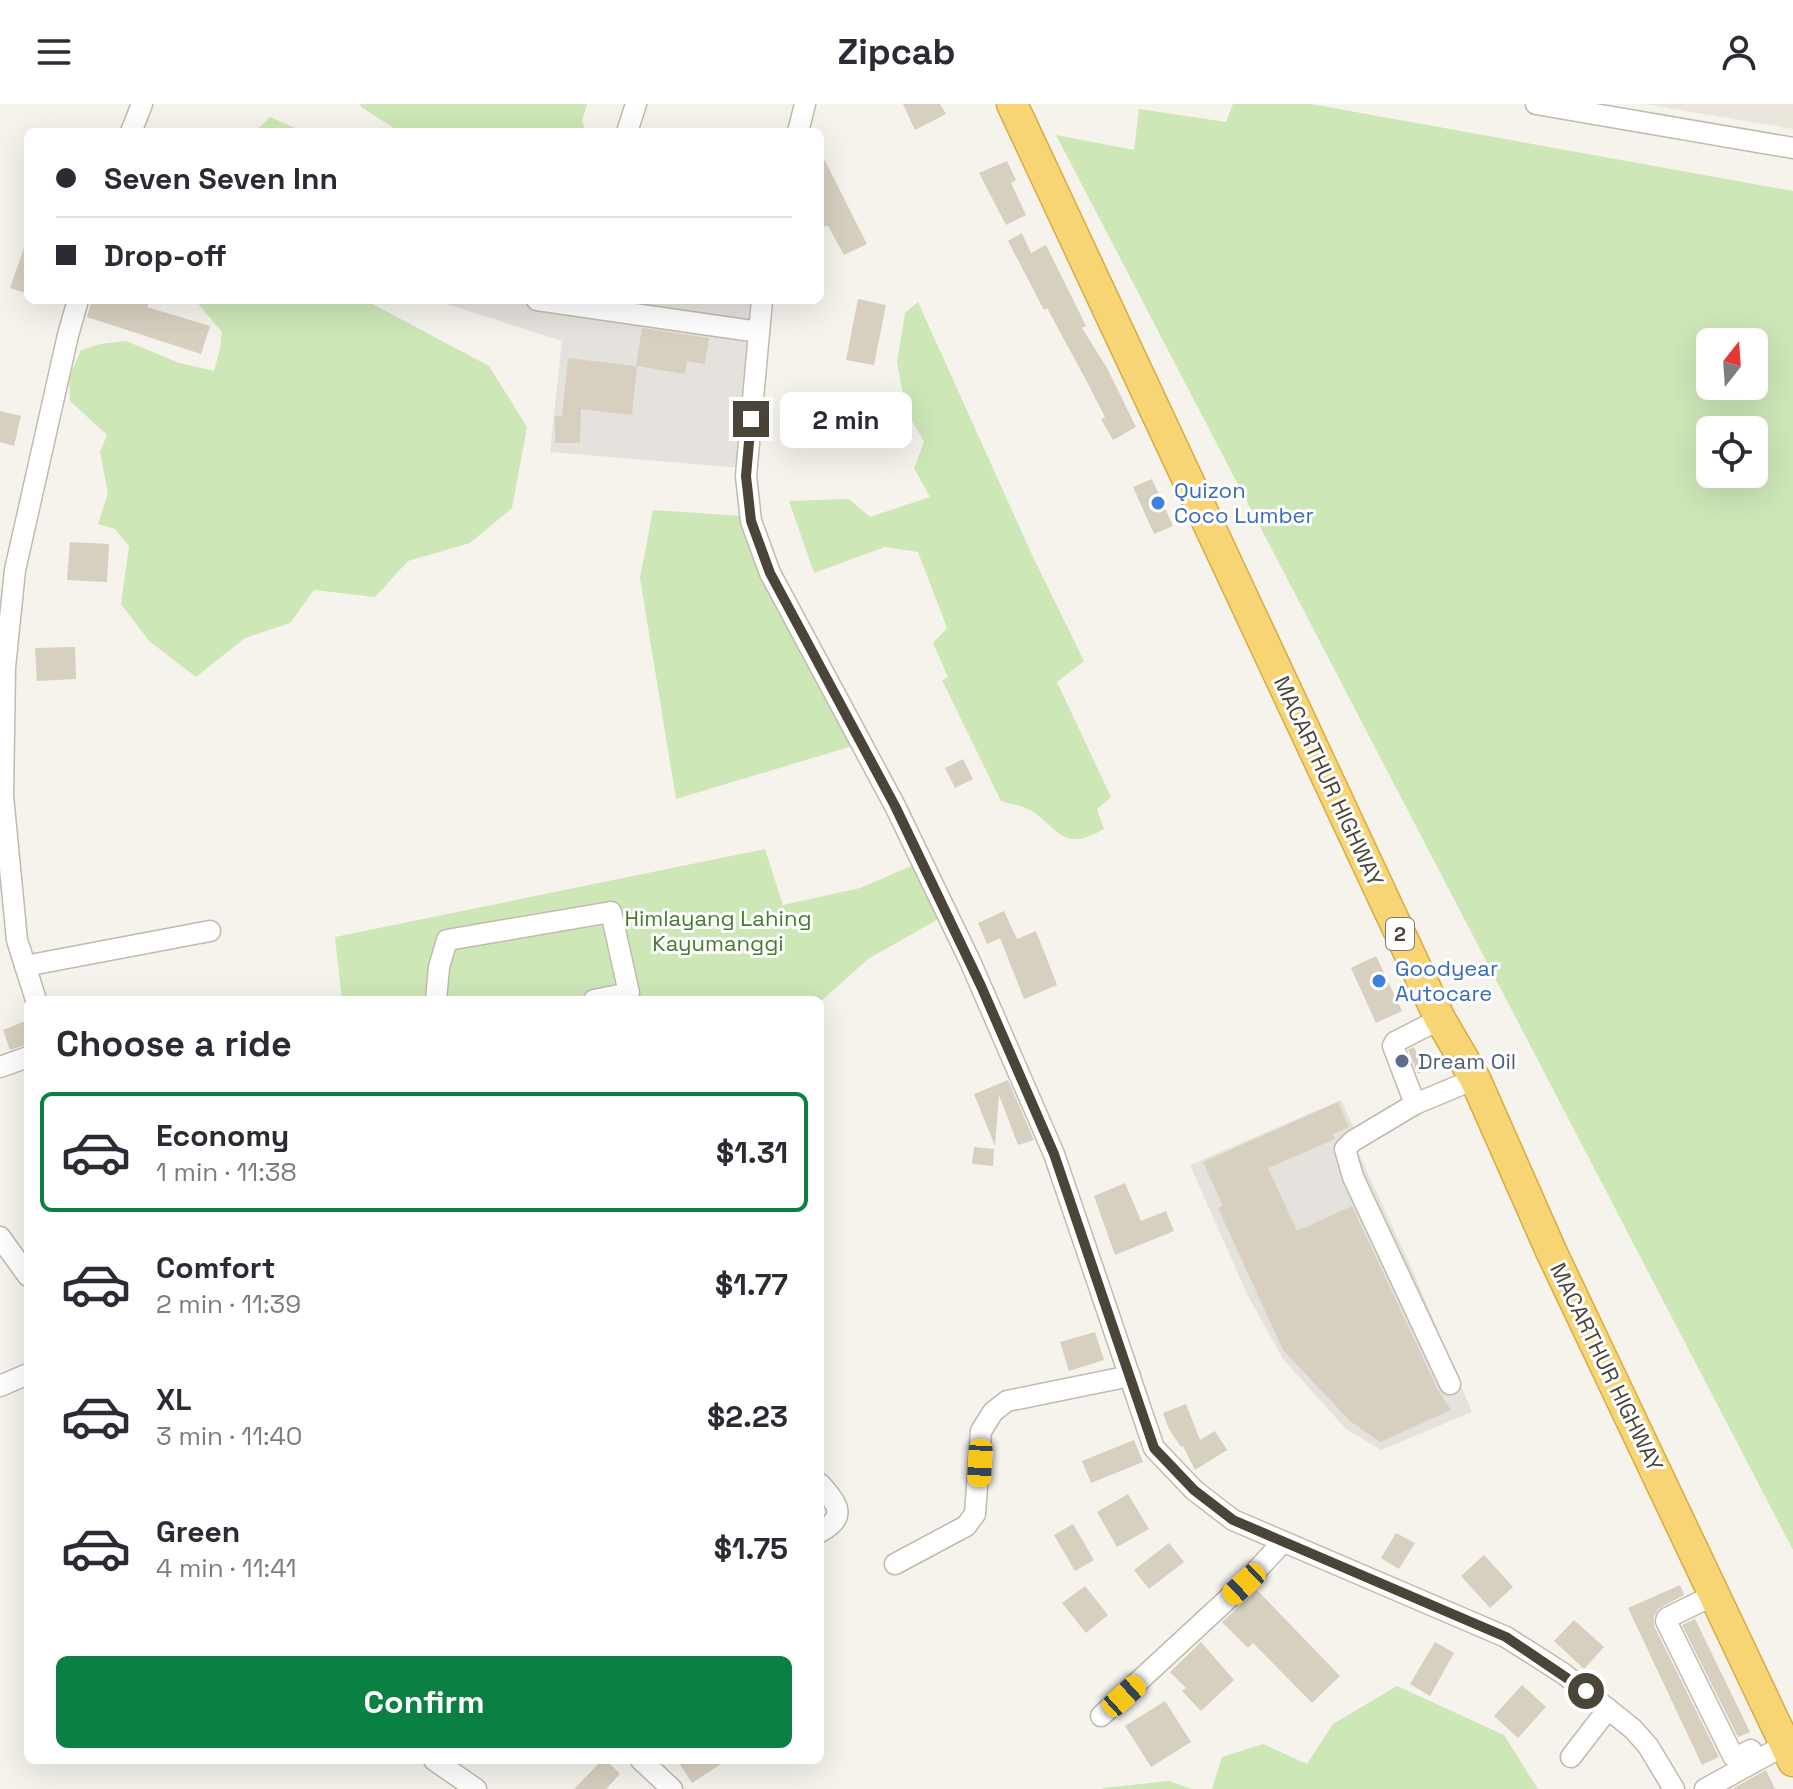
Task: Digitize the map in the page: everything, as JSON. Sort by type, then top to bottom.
[{"type":"highway","name":"MACARTHUR HIGHWAY","points":[[1012,104],[1440,1019],[1475,1079],[1551,1251],[1789,1753]]},
{"type":"street","points":[[133,128],[142,104]]},
{"type":"street","points":[[628,128],[636,104]]},
{"type":"street","points":[[799,128],[805,104]]},
{"type":"street","points":[[1549,105],[1793,148]]},
{"type":"street","points":[[35,996],[17,940],[3,796],[5,667],[15,570],[77,304]]},
{"type":"street","points":[[565,304],[759,332]]},
{"type":"street","points":[[762,304],[746,476],[751,521],[770,573],[895,806],[969,959],[1054,1154],[1154,1448],[1214,1506],[1233,1520],[1506,1637],[1564,1674],[1648,1746],[1674,1789]]},
{"type":"street","points":[[436,996],[439,967],[447,940],[611,912],[629,993],[614,996]]},
{"type":"street","points":[[25,966],[210,931]]},
{"type":"street","points":[[1415,1104],[1393,1046],[1395,1042],[1440,1019]]},
{"type":"street","points":[[0,1067],[24,1058]]},
{"type":"street","points":[[1450,1384],[1353,1177],[1345,1149],[1353,1141],[1415,1104],[1475,1079]]},
{"type":"street","points":[[0,1237],[24,1270]]},
{"type":"street","points":[[0,1386],[24,1376]]},
{"type":"street","points":[[895,1564],[966,1526],[975,1514],[981,1431],[993,1412],[1007,1401],[1130,1376]]},
{"type":"street","points":[[824,1489],[837,1507],[838,1516],[835,1524],[824,1530]]},
{"type":"street","points":[[1101,1716],[1244,1584],[1282,1543]]},
{"type":"street","points":[[1716,1594],[1666,1621],[1733,1756],[1751,1750],[1757,1760]]},
{"type":"street","points":[[1571,1757],[1608,1709]]},
{"type":"street","points":[[1705,1789],[1757,1760],[1789,1753]]},
{"type":"street","points":[[440,1764],[476,1789]]},
{"type":"street","points":[[645,1764],[672,1789]]},
{"type":"shaded area","points":[[1645,104],[1793,104],[1793,129]]},
{"type":"shaded area","points":[[446,304],[755,304],[742,468],[550,452],[562,341]]},
{"type":"shaded area","points":[[1341,1100],[1357,1135],[1352,1139],[1416,1278],[1472,1412],[1381,1450],[1346,1429],[1283,1359],[1247,1294],[1190,1165]]},
{"type":"green space","points":[[360,104],[587,104],[582,121],[585,128],[394,128]]},
{"type":"green space","points":[[1233,104],[1311,104],[1793,191],[1793,1550],[1056,135],[1134,150],[1139,109],[1226,122]]},
{"type":"green space","points":[[270,117],[295,128],[259,128]]},
{"type":"green space","points":[[918,302],[1033,557],[1084,661],[1057,682],[1111,797],[1097,809],[1104,829],[1090,836],[1071,839],[1057,832],[1032,811],[1001,801],[942,680],[948,677],[933,643],[947,628],[918,552],[885,547],[814,573],[789,501],[849,499],[870,517],[930,497],[914,468],[924,442],[906,410],[897,362],[905,313]]},
{"type":"green space","points":[[198,304],[373,304],[489,366],[527,427],[512,508],[470,543],[408,561],[375,597],[314,590],[290,623],[245,638],[196,677],[149,641],[121,604],[129,546],[115,529],[98,524],[108,493],[100,452],[107,435],[70,401],[69,377],[81,350],[126,341],[179,363],[214,371],[222,332]]},
{"type":"green space","points":[[653,510],[742,516],[856,745],[676,799],[640,578]]},
{"type":"green space","name":"Himlayang Lahing Kayumanggi","points":[[765,849],[783,905],[860,888],[916,864],[940,918],[868,959],[824,998],[824,996],[342,996],[335,937]]},
{"type":"green space","points":[[1397,1686],[1504,1735],[1538,1789],[1212,1789],[1222,1757],[1263,1744],[1307,1764],[1333,1724]]},
{"type":"green space","points":[[1169,1781],[1192,1789],[1102,1789],[1103,1788]]},
{"type":"building","points":[[903,104],[940,104],[946,114],[915,130]]},
{"type":"building","points":[[824,159],[867,244],[844,255],[828,226],[824,226]]},
{"type":"building","points":[[1007,161],[1016,180],[1011,183],[1026,215],[1006,225],[979,173]]},
{"type":"building","points":[[1022,233],[1031,253],[1046,245],[1086,326],[1082,328],[1107,368],[1136,427],[1113,440],[1085,378],[1047,308],[1044,310],[1008,241]]},
{"type":"building","points":[[24,248],[24,293],[10,288]]},
{"type":"building","points":[[858,299],[886,305],[874,365],[846,360]]},
{"type":"building","points":[[91,304],[148,304],[147,307],[210,326],[201,354],[87,317]]},
{"type":"building","points":[[642,328],[709,338],[705,364],[687,361],[685,374],[637,366],[632,415],[581,409],[580,443],[555,443],[555,416],[562,416],[568,358],[636,366]]},
{"type":"building","points":[[0,411],[21,416],[14,446],[0,442]]},
{"type":"building","points":[[1152,479],[1173,526],[1154,534],[1133,487]]},
{"type":"building","points":[[70,542],[109,544],[107,582],[67,580]]},
{"type":"building","points":[[75,647],[76,679],[37,681],[35,648]]},
{"type":"building","points":[[963,759],[973,779],[955,788],[945,768]]},
{"type":"building","points":[[1004,911],[1017,939],[1036,931],[1057,985],[1024,999],[1000,938],[987,944],[978,923]]},
{"type":"building","points":[[1376,956],[1402,1011],[1376,1023],[1351,968]]},
{"type":"building","points":[[24,1022],[24,1045],[10,1050],[3,1030]]},
{"type":"building","points":[[1414,1047],[1424,1071],[1418,1074],[1408,1050]]},
{"type":"building","points":[[1008,1080],[1034,1140],[1018,1145],[999,1095],[995,1146],[974,1094]]},
{"type":"building","points":[[1338,1102],[1349,1127],[1333,1134],[1335,1139],[1268,1168],[1297,1231],[1352,1206],[1438,1390],[1451,1410],[1380,1442],[1350,1421],[1283,1350],[1218,1208],[1223,1206],[1203,1162]]},
{"type":"building","points":[[974,1147],[994,1149],[993,1166],[972,1164]]},
{"type":"building","points":[[1125,1183],[1141,1221],[1166,1211],[1174,1231],[1115,1255],[1094,1196]]},
{"type":"building","points":[[1095,1332],[1104,1360],[1069,1371],[1060,1342]]},
{"type":"building","points":[[1186,1404],[1200,1440],[1215,1431],[1227,1450],[1195,1470],[1183,1446],[1169,1429],[1163,1413]]},
{"type":"building","points":[[1134,1440],[1143,1462],[1091,1483],[1082,1461]]},
{"type":"building","points":[[1128,1494],[1149,1529],[1117,1547],[1097,1512]]},
{"type":"building","points":[[1073,1524],[1094,1560],[1075,1571],[1054,1535]]},
{"type":"building","points":[[1396,1533],[1415,1543],[1399,1569],[1381,1558]]},
{"type":"building","points":[[1169,1543],[1184,1562],[1149,1589],[1134,1570]]},
{"type":"building","points":[[1484,1555],[1513,1587],[1490,1608],[1461,1576]]},
{"type":"building","points":[[1680,1585],[1684,1595],[1658,1609],[1654,1626],[1719,1757],[1702,1765],[1628,1608]]},
{"type":"building","points":[[1085,1586],[1108,1615],[1086,1633],[1062,1603]]},
{"type":"building","points":[[1257,1590],[1340,1676],[1312,1703],[1253,1643],[1248,1648],[1222,1622]]},
{"type":"building","points":[[1695,1619],[1750,1732],[1738,1737],[1682,1625]]},
{"type":"building","points":[[1574,1620],[1604,1647],[1584,1669],[1554,1641]]},
{"type":"building","points":[[1201,1642],[1234,1680],[1201,1711],[1182,1691],[1186,1688],[1170,1672]]},
{"type":"building","points":[[1435,1642],[1454,1653],[1430,1696],[1410,1684]]},
{"type":"building","points":[[1522,1685],[1546,1707],[1518,1738],[1494,1716]]},
{"type":"building","points":[[1165,1701],[1191,1742],[1151,1767],[1125,1726]]},
{"type":"building","points":[[598,1764],[610,1764],[620,1774],[606,1789],[574,1789]]},
{"type":"building","points":[[680,1764],[721,1764],[692,1783]]},
{"type":"building","points":[[1766,1770],[1775,1789],[1732,1789]]},
{"type":"place","name":"Quizon Coco Lumber","points":[[1158,503]]},
{"type":"place","name":"Goodyear Autocare","points":[[1379,981]]},
{"type":"place","name":"Dream Oil","points":[[1402,1061]]},
{"type":"route","points":[[751,419],[746,476],[751,521],[770,573],[895,806],[981,986],[1054,1154],[1154,1448],[1194,1490],[1233,1520],[1506,1637],[1586,1691]]}]
